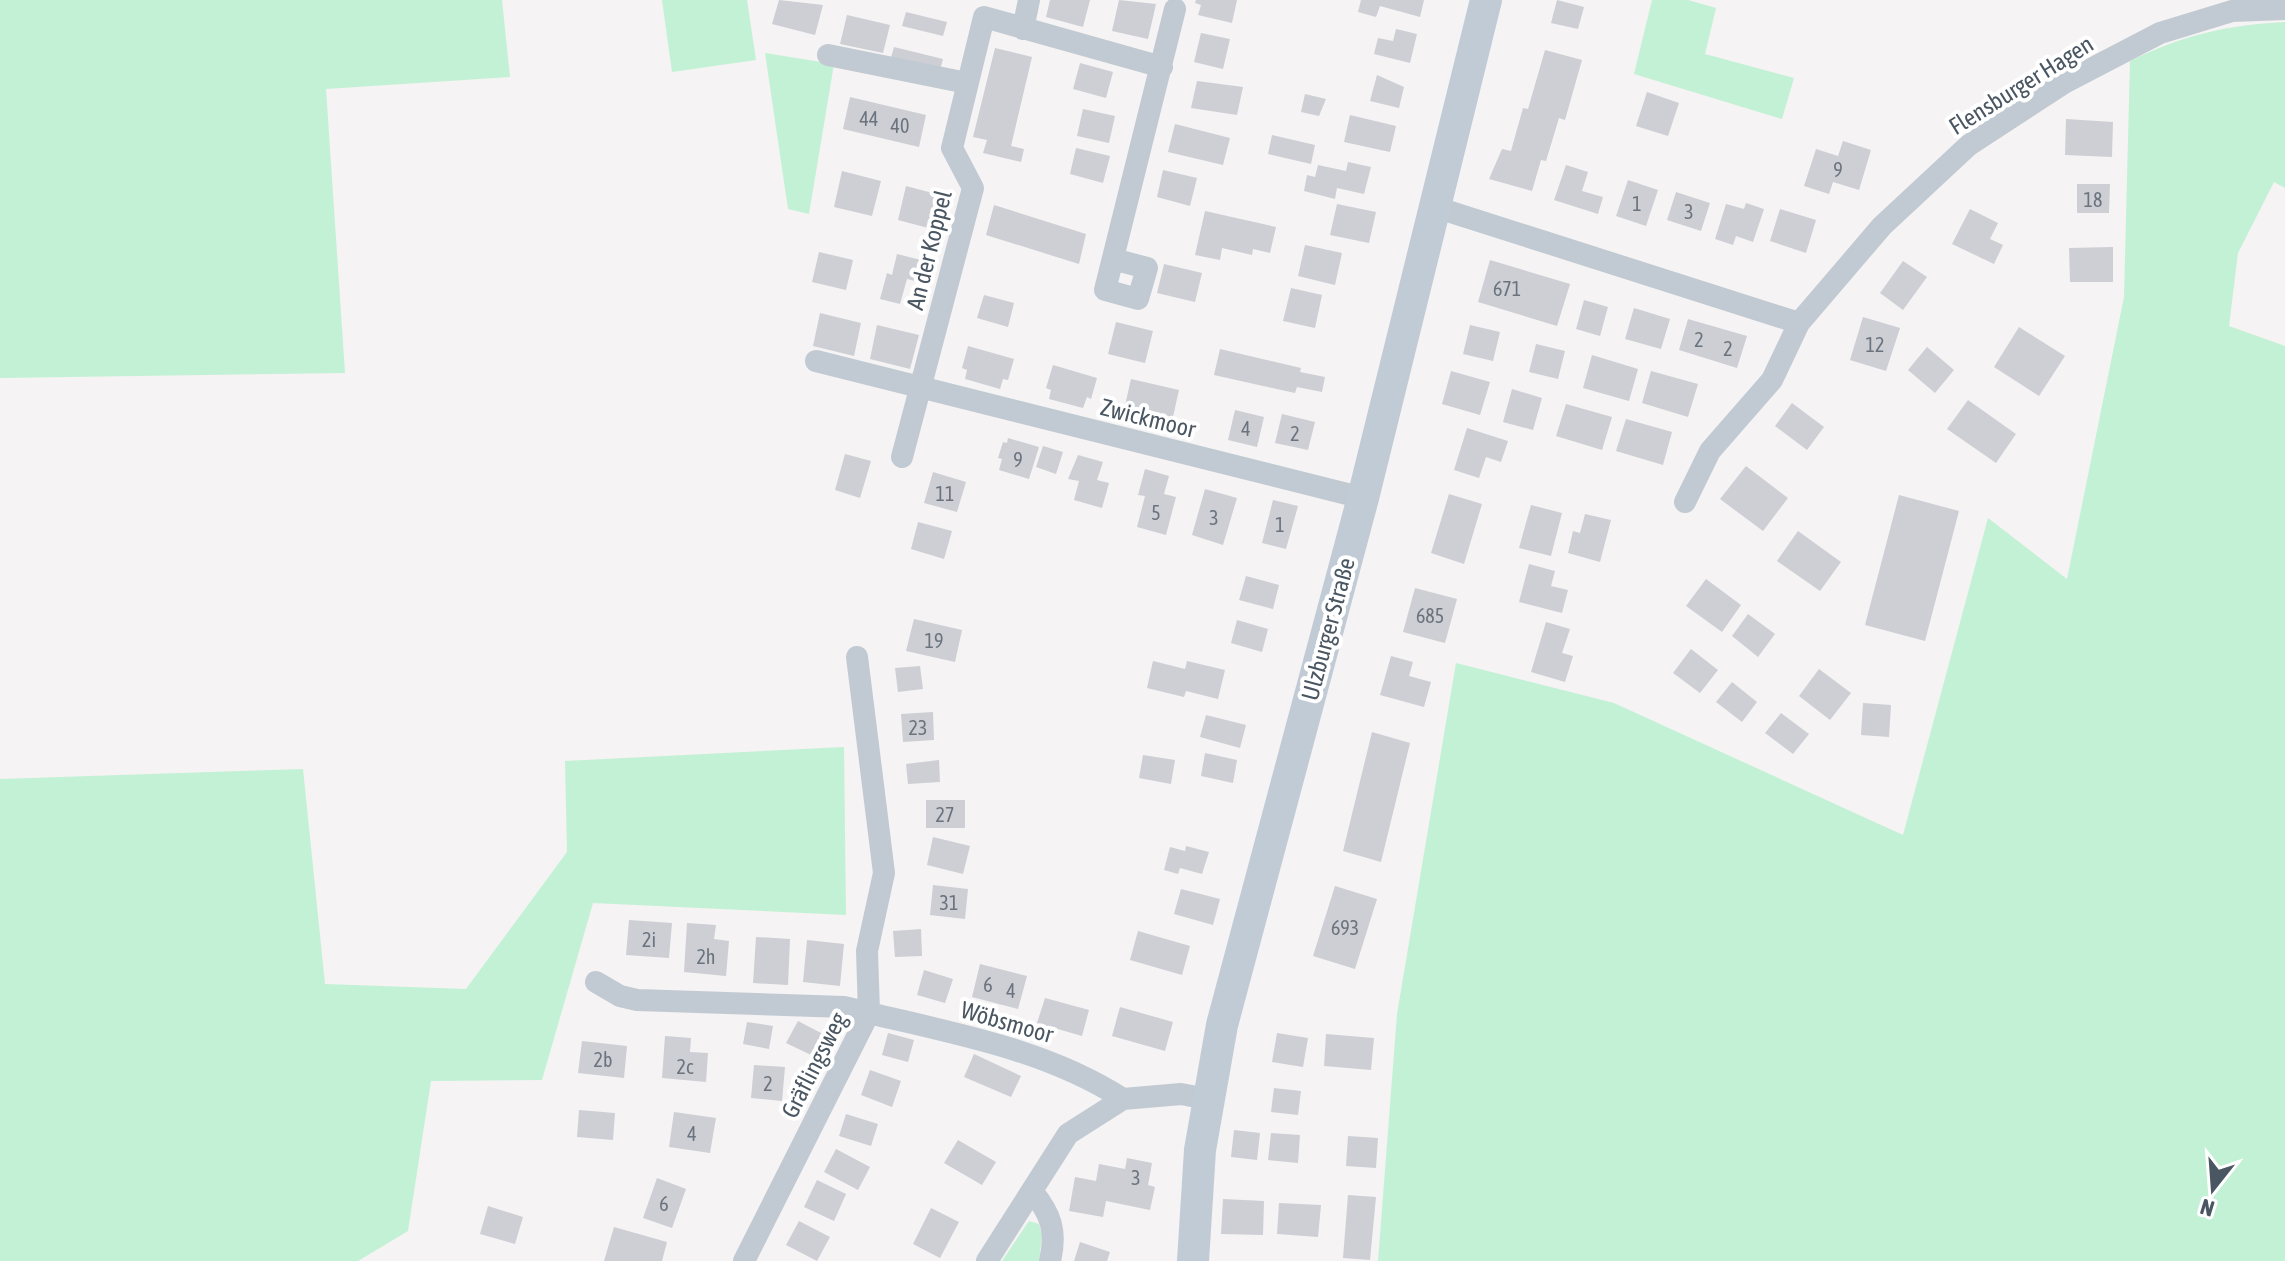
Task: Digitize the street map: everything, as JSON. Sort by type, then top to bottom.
[{"type":"main road","name":"Ulzburger Straße","points":[[1193,1261],[1200,1150],[1207,1099],[1230,991],[1363,498],[1486,0]]},
{"type":"street","points":[[1023,29],[1029,0]]},
{"type":"street","points":[[1113,259],[1175,9]]},
{"type":"street","name":"Flensburger Hagen","points":[[1685,502],[1710,451],[1772,380],[1799,323],[1882,226],[1969,145],[2064,83],[2160,33],[2232,11],[2285,9]]},
{"type":"street","name":"An der Koppel","points":[[920,387],[973,188],[952,148],[984,17],[1162,67]]},
{"type":"street","points":[[828,55],[967,83]]},
{"type":"street","points":[[1435,207],[1799,323]]},
{"type":"street","name":"Zwickmoor","points":[[816,361],[1363,498]]},
{"type":"street","points":[[902,457],[920,387]]},
{"type":"street","points":[[857,657],[884,873],[867,951],[869,1013]]},
{"type":"street","name":"Gräflingsweg","points":[[596,982],[620,996],[637,1000],[844,1007],[869,1013],[744,1261]]},
{"type":"street","name":"Wöbsmoor","points":[[869,1013],[1021,1051],[1084,1074],[1123,1099]]},
{"type":"street","points":[[987,1261],[1068,1134],[1123,1099],[1181,1094],[1207,1099]]},
{"type":"street","points":[[1032,1191],[1049,1213],[1053,1246],[1050,1261]]},
{"type":"green space","points":[[0,0],[502,0],[510,77],[326,89],[345,373],[0,378]]},
{"type":"green space","points":[[662,0],[747,0],[756,60],[672,72]]},
{"type":"green space","points":[[1652,0],[1688,0],[1716,8],[1705,54],[1794,78],[1782,119],[1634,74]]},
{"type":"green space","points":[[2285,22],[2285,188],[2274,182],[2238,253],[2229,326],[2285,346],[2285,1261],[1378,1261],[1397,1014],[1456,663],[1614,703],[1903,835],[1988,518],[2067,579],[2124,297],[2130,61],[2169,44],[2206,33]]},
{"type":"green space","points":[[765,53],[834,64],[809,214],[788,209]]},
{"type":"green space","points":[[844,747],[846,915],[593,903],[542,1080],[431,1081],[408,1231],[358,1261],[0,1261],[0,779],[303,769],[325,984],[466,989],[567,852],[565,761]]},
{"type":"green space","points":[[1029,1221],[1039,1224],[1042,1235],[1039,1261],[1002,1261]]},
{"type":"building","points":[[779,0],[823,5],[815,35],[772,24]]},
{"type":"building","points":[[1050,0],[1090,0],[1083,27],[1046,17]]},
{"type":"building","points":[[1119,0],[1156,4],[1148,39],[1112,31]]},
{"type":"building","points":[[1196,0],[1237,0],[1232,23],[1198,15],[1201,5],[1195,3]]},
{"type":"building","points":[[1361,0],[1424,0],[1420,17],[1380,6],[1376,17],[1358,12]]},
{"type":"building","points":[[1557,0],[1584,7],[1578,29],[1551,23]]},
{"type":"building","points":[[906,12],[947,22],[943,36],[902,26]]},
{"type":"building","points":[[847,15],[890,25],[883,53],[840,44]]},
{"type":"building","points":[[1396,29],[1417,34],[1410,63],[1374,54],[1378,38],[1393,41]]},
{"type":"building","points":[[1201,33],[1230,39],[1223,69],[1194,62]]},
{"type":"building","points":[[894,47],[943,59],[939,73],[890,61]]},
{"type":"building","points":[[995,48],[1032,57],[1011,146],[1024,149],[1021,162],[983,153],[987,140],[973,137]]},
{"type":"building","points":[[1545,50],[1582,60],[1565,120],[1559,118],[1546,161],[1541,160],[1532,191],[1489,179],[1502,149],[1511,151],[1523,108],[1528,109]]},
{"type":"building","points":[[1080,63],[1113,72],[1106,98],[1073,89]]},
{"type":"building","points":[[1377,75],[1404,87],[1399,108],[1370,101]]},
{"type":"building","points":[[1197,81],[1243,87],[1237,115],[1191,108]]},
{"type":"building","points":[[1647,92],[1679,103],[1668,136],[1636,126]]},
{"type":"building","points":[[1305,94],[1326,99],[1319,116],[1301,112]]},
{"type":"building","points":[[850,97],[926,115],[919,147],[843,129]]},
{"type":"building","points":[[1083,109],[1115,116],[1109,143],[1077,136]]},
{"type":"building","points":[[1350,115],[1396,126],[1390,152],[1344,142]]},
{"type":"building","points":[[2066,119],[2113,122],[2112,157],[2065,155]]},
{"type":"building","points":[[1175,124],[1230,138],[1223,165],[1168,152]]},
{"type":"building","points":[[1272,135],[1315,145],[1311,164],[1268,154]]},
{"type":"building","points":[[1843,141],[1871,150],[1859,190],[1833,182],[1829,194],[1804,186],[1816,149],[1838,156]]},
{"type":"building","points":[[1076,148],[1110,156],[1103,183],[1070,174]]},
{"type":"building","points":[[1348,162],[1371,167],[1364,194],[1337,188],[1335,199],[1304,191],[1307,175],[1315,177],[1318,165],[1346,171]]},
{"type":"building","points":[[1566,165],[1588,172],[1582,191],[1603,197],[1598,214],[1554,200]]},
{"type":"building","points":[[1163,170],[1197,178],[1190,206],[1157,197]]},
{"type":"building","points":[[842,171],[881,181],[872,216],[834,207]]},
{"type":"building","points":[[1628,180],[1658,190],[1646,226],[1616,216]]},
{"type":"building","points":[[2077,184],[2110,184],[2109,213],[2077,213]]},
{"type":"building","points":[[906,186],[944,196],[936,230],[898,220]]},
{"type":"building","points":[[1676,192],[1710,203],[1701,231],[1667,220]]},
{"type":"building","points":[[1746,203],[1764,209],[1753,242],[1736,236],[1733,245],[1715,239],[1726,204],[1744,209]]},
{"type":"building","points":[[1337,204],[1376,212],[1369,243],[1330,235]]},
{"type":"building","points":[[994,205],[1086,234],[1079,264],[986,235]]},
{"type":"building","points":[[1780,209],[1816,220],[1806,253],[1770,241]]},
{"type":"building","points":[[1970,209],[1998,223],[1990,239],[2003,245],[1994,264],[1952,244]]},
{"type":"building","points":[[1205,211],[1276,227],[1270,253],[1253,249],[1252,255],[1222,248],[1220,260],[1195,255]]},
{"type":"building","points":[[1305,245],[1342,253],[1335,285],[1298,276]]},
{"type":"building","points":[[2113,247],[2113,282],[2070,282],[2069,248]]},
{"type":"building","points":[[819,252],[853,260],[846,290],[812,282]]},
{"type":"building","points":[[897,254],[921,260],[915,281],[907,279],[900,304],[880,299],[887,273],[892,275]]},
{"type":"building","points":[[1490,260],[1570,284],[1557,326],[1478,302]]},
{"type":"building","points":[[1903,261],[1927,277],[1903,310],[1880,293]]},
{"type":"building","points":[[1164,264],[1202,273],[1195,302],[1157,293]]},
{"type":"building","points":[[1291,288],[1322,295],[1315,328],[1283,321]]},
{"type":"building","points":[[984,295],[1014,303],[1008,327],[977,318]]},
{"type":"building","points":[[1584,300],[1608,307],[1600,336],[1576,329]]},
{"type":"building","points":[[1634,308],[1670,319],[1661,349],[1625,339]]},
{"type":"building","points":[[820,313],[861,323],[854,356],[813,346]]},
{"type":"building","points":[[1863,317],[1900,328],[1886,371],[1850,360]]},
{"type":"building","points":[[1688,319],[1747,336],[1737,368],[1679,350]]},
{"type":"building","points":[[1116,322],[1153,331],[1145,363],[1108,354]]},
{"type":"building","points":[[877,325],[919,335],[910,369],[870,359]]},
{"type":"building","points":[[1470,325],[1500,332],[1493,361],[1463,354]]},
{"type":"building","points":[[2019,327],[2065,356],[2039,396],[1994,367]]},
{"type":"building","points":[[1536,344],[1565,351],[1558,379],[1529,372]]},
{"type":"building","points":[[968,346],[1014,359],[1008,380],[1003,379],[1000,389],[965,379],[967,370],[962,368]]},
{"type":"building","points":[[1927,347],[1954,370],[1935,393],[1908,370]]},
{"type":"building","points":[[1220,349],[1301,368],[1300,372],[1325,377],[1322,392],[1297,387],[1295,393],[1214,375]]},
{"type":"building","points":[[1592,355],[1638,369],[1629,401],[1583,388]]},
{"type":"building","points":[[1053,365],[1097,378],[1091,399],[1087,397],[1083,408],[1049,399],[1051,390],[1046,388]]},
{"type":"building","points":[[1451,371],[1490,382],[1480,415],[1442,404]]},
{"type":"building","points":[[1651,371],[1698,384],[1688,417],[1642,403]]},
{"type":"building","points":[[1131,379],[1179,390],[1172,421],[1124,410]]},
{"type":"building","points":[[1512,389],[1542,398],[1533,430],[1503,422]]},
{"type":"building","points":[[1968,400],[2016,434],[1996,463],[1947,429]]},
{"type":"building","points":[[1792,403],[1824,427],[1807,450],[1775,426]]},
{"type":"building","points":[[1566,404],[1612,417],[1602,450],[1556,436]]},
{"type":"building","points":[[1235,410],[1264,417],[1257,447],[1228,440]]},
{"type":"building","points":[[1282,414],[1315,422],[1308,450],[1275,443]]},
{"type":"building","points":[[1626,419],[1672,432],[1663,465],[1616,451]]},
{"type":"building","points":[[1467,428],[1508,441],[1501,462],[1486,457],[1479,478],[1454,470]]},
{"type":"building","points":[[1008,438],[1039,447],[1029,479],[999,470],[1002,459],[998,458],[1003,442],[1007,443]]},
{"type":"building","points":[[1043,446],[1063,452],[1056,474],[1036,467]]},
{"type":"building","points":[[845,454],[871,461],[860,498],[835,490]]},
{"type":"building","points":[[1078,455],[1103,462],[1097,480],[1109,483],[1102,508],[1074,500],[1079,481],[1068,479]]},
{"type":"building","points":[[1746,466],[1788,498],[1763,531],[1720,499]]},
{"type":"building","points":[[1145,469],[1169,476],[1164,494],[1176,497],[1166,535],[1137,527],[1145,496],[1138,495]]},
{"type":"building","points":[[933,472],[966,482],[957,512],[924,503]]},
{"type":"building","points":[[1205,489],[1237,498],[1223,545],[1192,535]]},
{"type":"building","points":[[1449,494],[1482,504],[1464,564],[1431,553]]},
{"type":"building","points":[[1899,495],[1959,511],[1925,641],[1865,625]]},
{"type":"building","points":[[1273,500],[1298,506],[1286,549],[1262,543]]},
{"type":"building","points":[[1531,505],[1562,513],[1551,556],[1519,548]]},
{"type":"building","points":[[1585,514],[1611,520],[1600,562],[1568,553],[1573,531],[1580,533]]},
{"type":"building","points":[[918,522],[952,531],[944,559],[911,549]]},
{"type":"building","points":[[1798,531],[1841,562],[1820,591],[1777,561]]},
{"type":"building","points":[[1529,564],[1555,571],[1551,586],[1568,590],[1562,613],[1519,602]]},
{"type":"building","points":[[1246,576],[1279,585],[1273,609],[1239,600]]},
{"type":"building","points":[[1706,579],[1741,605],[1722,632],[1686,606]]},
{"type":"building","points":[[1415,588],[1457,599],[1445,643],[1403,632]]},
{"type":"building","points":[[1748,614],[1775,634],[1758,657],[1732,636]]},
{"type":"building","points":[[914,619],[962,630],[955,662],[906,651]]},
{"type":"building","points":[[1237,620],[1268,629],[1262,652],[1231,643]]},
{"type":"building","points":[[1546,622],[1570,629],[1562,653],[1573,656],[1565,682],[1531,672]]},
{"type":"building","points":[[1691,649],[1718,670],[1700,693],[1673,673]]},
{"type":"building","points":[[1391,656],[1413,662],[1409,676],[1431,682],[1424,707],[1380,695]]},
{"type":"building","points":[[1153,661],[1185,669],[1187,661],[1225,670],[1218,699],[1186,691],[1184,697],[1147,688]]},
{"type":"building","points":[[920,666],[923,689],[898,692],[895,668]]},
{"type":"building","points":[[1819,669],[1851,693],[1830,720],[1799,696]]},
{"type":"building","points":[[1732,682],[1757,702],[1742,722],[1716,702]]},
{"type":"building","points":[[1863,703],[1891,705],[1889,737],[1861,735]]},
{"type":"building","points":[[933,712],[934,740],[903,742],[901,714]]},
{"type":"building","points":[[1781,713],[1809,734],[1793,754],[1765,733]]},
{"type":"building","points":[[1206,715],[1246,725],[1240,748],[1200,737]]},
{"type":"building","points":[[1372,732],[1410,743],[1381,862],[1343,851]]},
{"type":"building","points":[[1205,753],[1237,760],[1233,783],[1201,776]]},
{"type":"building","points":[[1143,755],[1175,760],[1171,784],[1139,778]]},
{"type":"building","points":[[939,760],[940,782],[908,784],[906,764]]},
{"type":"building","points":[[926,800],[965,800],[965,828],[926,828]]},
{"type":"building","points":[[933,837],[970,846],[963,874],[927,865]]},
{"type":"building","points":[[1186,846],[1209,852],[1202,874],[1180,868],[1178,874],[1164,870],[1170,847],[1185,851]]},
{"type":"building","points":[[933,885],[968,889],[965,919],[930,915]]},
{"type":"building","points":[[1335,886],[1377,899],[1355,969],[1313,956]]},
{"type":"building","points":[[1181,889],[1220,899],[1213,925],[1174,914]]},
{"type":"building","points":[[629,920],[672,923],[669,958],[626,955]]},
{"type":"building","points":[[687,923],[716,925],[714,939],[729,941],[726,976],[684,972]]},
{"type":"building","points":[[921,929],[922,956],[895,957],[893,931]]},
{"type":"building","points":[[1138,931],[1190,946],[1182,975],[1130,960]]},
{"type":"building","points":[[756,937],[790,939],[788,985],[753,983]]},
{"type":"building","points":[[807,940],[844,944],[840,986],[803,982]]},
{"type":"building","points":[[980,964],[1027,976],[1018,1009],[972,997]]},
{"type":"building","points":[[924,970],[953,979],[945,1003],[917,995]]},
{"type":"building","points":[[1045,998],[1089,1010],[1082,1036],[1037,1023]]},
{"type":"building","points":[[1120,1007],[1173,1022],[1165,1051],[1112,1036]]},
{"type":"building","points":[[798,1021],[823,1034],[811,1055],[786,1043]]},
{"type":"building","points":[[747,1022],[773,1026],[769,1049],[743,1044]]},
{"type":"building","points":[[888,1033],[914,1040],[908,1062],[882,1055]]},
{"type":"building","points":[[1277,1033],[1308,1038],[1303,1067],[1272,1062]]},
{"type":"building","points":[[1326,1034],[1374,1038],[1371,1070],[1324,1066]]},
{"type":"building","points":[[665,1036],[691,1038],[690,1052],[708,1053],[706,1082],[662,1078]]},
{"type":"building","points":[[582,1041],[627,1046],[624,1078],[578,1073]]},
{"type":"building","points":[[974,1054],[1021,1076],[1011,1097],[964,1077]]},
{"type":"building","points":[[754,1065],[785,1067],[782,1101],[751,1098]]},
{"type":"building","points":[[870,1070],[901,1081],[892,1107],[861,1095]]},
{"type":"building","points":[[1274,1088],[1301,1091],[1298,1115],[1271,1112]]},
{"type":"building","points":[[579,1110],[615,1113],[613,1140],[577,1137]]},
{"type":"building","points":[[674,1112],[716,1118],[710,1153],[669,1147]]},
{"type":"building","points":[[846,1114],[878,1124],[871,1146],[839,1136]]},
{"type":"building","points":[[1234,1130],[1260,1133],[1257,1160],[1231,1157]]},
{"type":"building","points":[[1271,1133],[1300,1135],[1298,1163],[1268,1160]]},
{"type":"building","points":[[1348,1136],[1378,1138],[1376,1168],[1346,1166]]},
{"type":"building","points":[[958,1140],[996,1162],[982,1185],[944,1163]]},
{"type":"building","points":[[836,1149],[870,1167],[858,1190],[824,1172]]},
{"type":"building","points":[[1127,1158],[1152,1163],[1148,1185],[1155,1187],[1150,1210],[1106,1201],[1103,1217],[1069,1211],[1075,1177],[1096,1181],[1099,1164],[1125,1169]]},
{"type":"building","points":[[657,1178],[686,1189],[672,1228],[643,1218]]},
{"type":"building","points":[[817,1180],[846,1194],[834,1221],[804,1207]]},
{"type":"building","points":[[1348,1195],[1376,1197],[1370,1260],[1343,1258]]},
{"type":"building","points":[[1223,1199],[1264,1201],[1263,1235],[1221,1234]]},
{"type":"building","points":[[1279,1203],[1321,1205],[1318,1237],[1277,1234]]},
{"type":"building","points":[[488,1206],[523,1217],[515,1244],[480,1234]]},
{"type":"building","points":[[931,1208],[959,1222],[940,1258],[913,1244]]},
{"type":"building","points":[[799,1221],[830,1237],[817,1261],[786,1245]]},
{"type":"building","points":[[614,1227],[667,1242],[662,1261],[604,1261]]},
{"type":"building","points":[[1080,1242],[1110,1252],[1107,1261],[1074,1261]]}]
